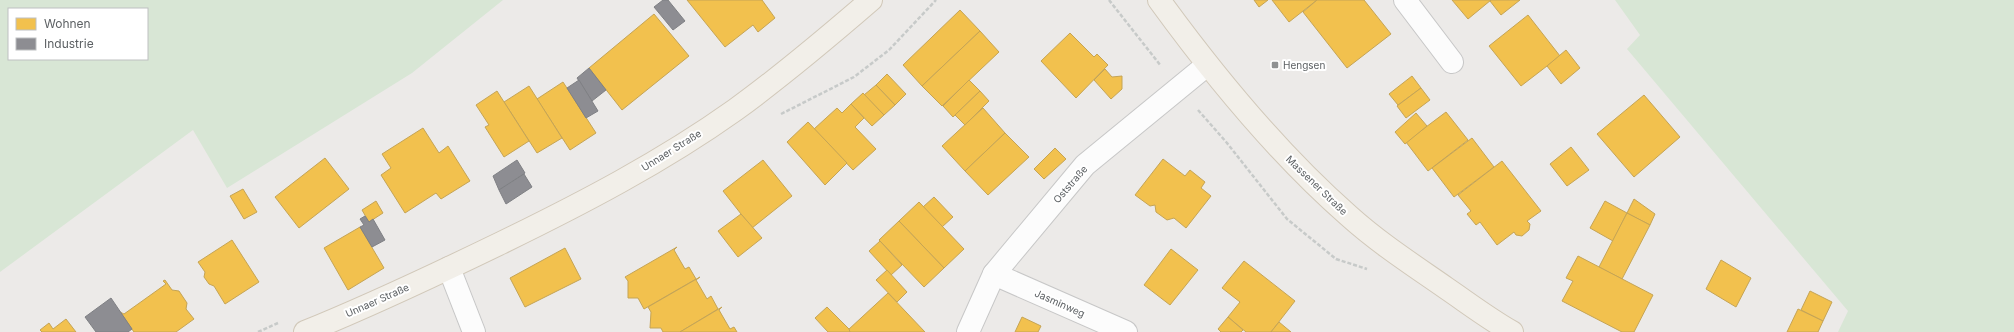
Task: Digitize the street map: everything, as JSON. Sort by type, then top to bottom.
[{"type":"main road","name":"Unnaer Straße","points":[[306,332],[449,268],[554,217],[658,159],[734,110],[824,42],[871,0]]},
{"type":"main road","name":"Massener Straße","points":[[1159,0],[1207,65],[1293,162],[1348,216],[1384,245],[1512,332]]},
{"type":"street","points":[[1405,0],[1452,62]]},
{"type":"street","name":"Oststraße","points":[[968,332],[994,274],[1085,165],[1207,65]]},
{"type":"street","points":[[449,268],[474,332]]},
{"type":"street","name":"Jasminweg","points":[[994,274],[1126,332]]},
{"type":"path","points":[[258,332],[279,323]]},
{"type":"green space","points":[[0,0],[503,0],[412,73],[227,188],[193,130],[0,272]]},
{"type":"green space","points":[[1615,0],[2014,0],[2014,332],[1838,332],[1848,311],[1627,49],[1640,35]]},
{"type":"building: Wohnen","points":[[687,0],[762,0],[775,18],[758,32],[753,25],[725,47]]},
{"type":"building: Wohnen","points":[[1254,0],[1268,0],[1259,7]]},
{"type":"building: Wohnen","points":[[1272,0],[1317,0],[1289,22]]},
{"type":"building: Wohnen","points":[[1317,0],[1364,0],[1391,34],[1347,68],[1303,12]]},
{"type":"building: Wohnen","points":[[1452,0],[1491,0],[1468,19]]},
{"type":"building: Wohnen","points":[[1520,0],[1501,15],[1490,1]]},
{"type":"building: Wohnen","points":[[960,10],[980,31],[922,86],[903,65]]},
{"type":"building: Wohnen","points":[[654,14],[689,56],[622,110],[589,68]]},
{"type":"building: Wohnen","points":[[1528,15],[1560,56],[1521,86],[1489,46]]},
{"type":"building: Wohnen","points":[[980,31],[999,52],[942,106],[922,86]]},
{"type":"building: Wohnen","points":[[1070,33],[1094,57],[1097,54],[1108,65],[1076,98],[1041,61]]},
{"type":"building: Wohnen","points":[[1566,50],[1580,68],[1561,84],[1547,66]]},
{"type":"building: Wohnen","points":[[1105,69],[1112,77],[1122,76],[1122,89],[1111,99],[1094,80]]},
{"type":"building: Wohnen","points":[[887,74],[906,94],[895,105],[876,85]]},
{"type":"building: Wohnen","points":[[1412,76],[1421,88],[1398,105],[1389,94]]},
{"type":"building: Wohnen","points":[[969,80],[980,91],[953,117],[943,106]]},
{"type":"building: Wohnen","points":[[563,82],[596,133],[570,150],[537,99]]},
{"type":"building: Wohnen","points":[[876,85],[895,105],[884,115],[864,95]]},
{"type":"building: Wohnen","points":[[529,86],[562,138],[537,153],[504,102]]},
{"type":"building: Wohnen","points":[[1421,88],[1430,100],[1406,118],[1397,106]]},
{"type":"building: Wohnen","points":[[497,91],[529,141],[504,157],[485,127],[489,125],[476,105]]},
{"type":"building: Wohnen","points":[[980,91],[989,101],[965,125],[955,115]]},
{"type":"building: Wohnen","points":[[863,93],[884,115],[872,126],[851,104]]},
{"type":"building: Wohnen","points":[[1644,95],[1680,137],[1634,177],[1597,134]]},
{"type":"building: Wohnen","points":[[851,104],[864,118],[855,127],[876,149],[853,170],[814,129],[837,108],[842,113]]},
{"type":"building: Wohnen","points":[[983,108],[1005,133],[965,171],[942,146]]},
{"type":"building: Wohnen","points":[[1446,112],[1468,140],[1428,171],[1406,142]]},
{"type":"building: Wohnen","points":[[1416,113],[1427,126],[1405,144],[1395,132]]},
{"type":"building: Wohnen","points":[[808,122],[847,163],[825,185],[787,142]]},
{"type":"building: Wohnen","points":[[423,128],[439,153],[448,146],[470,181],[441,199],[436,193],[405,213],[381,175],[391,168],[382,154]]},
{"type":"building: Wohnen","points":[[1005,133],[1029,157],[988,195],[965,171]]},
{"type":"building: Wohnen","points":[[1472,138],[1494,167],[1454,197],[1432,168]]},
{"type":"building: Wohnen","points":[[1571,147],[1589,170],[1567,186],[1550,164]]},
{"type":"building: Wohnen","points":[[1055,148],[1066,159],[1044,179],[1034,169]]},
{"type":"building: Wohnen","points":[[325,158],[349,189],[299,228],[275,197]]},
{"type":"building: Wohnen","points":[[1163,159],[1185,176],[1190,170],[1205,182],[1201,188],[1211,196],[1186,228],[1174,218],[1167,220],[1156,212],[1155,205],[1150,206],[1135,195]]},
{"type":"building: Wohnen","points":[[763,160],[792,196],[752,228],[723,191]]},
{"type":"building: Wohnen","points":[[1502,161],[1541,211],[1527,221],[1530,224],[1529,230],[1522,236],[1516,235],[1514,232],[1497,245],[1480,222],[1476,225],[1467,214],[1471,211],[1458,195]]},
{"type":"building: Wohnen","points":[[243,189],[257,212],[244,219],[230,196]]},
{"type":"building: Wohnen","points":[[934,197],[953,217],[942,227],[923,207]]},
{"type":"building: Wohnen","points":[[1634,199],[1655,214],[1650,225],[1627,213]]},
{"type":"building: Wohnen","points":[[376,201],[383,213],[369,222],[362,210]]},
{"type":"building: Wohnen","points":[[1605,201],[1627,213],[1613,241],[1590,228]]},
{"type":"building: Wohnen","points":[[919,202],[964,249],[944,268],[899,221]]},
{"type":"building: Wohnen","points":[[1627,213],[1650,225],[1622,279],[1599,267]]},
{"type":"building: Wohnen","points":[[741,214],[762,238],[738,257],[718,231]]},
{"type":"building: Wohnen","points":[[899,221],[944,268],[924,287],[879,240]]},
{"type":"building: Wohnen","points":[[360,227],[384,268],[348,290],[324,248]]},
{"type":"building: Wohnen","points":[[232,240],[259,282],[225,304],[214,286],[209,284],[204,277],[205,272],[198,262]]},
{"type":"building: Wohnen","points":[[880,241],[902,265],[891,275],[869,251]]},
{"type":"building: Wohnen","points":[[677,247],[674,250],[685,269],[689,267],[696,279],[644,309],[638,298],[628,298],[628,281],[625,277]]},
{"type":"building: Wohnen","points":[[565,248],[581,279],[525,307],[510,278]]},
{"type":"building: Wohnen","points":[[1171,249],[1198,270],[1170,305],[1144,285]]},
{"type":"building: Wohnen","points":[[1578,256],[1653,295],[1634,332],[1622,332],[1562,301],[1573,281],[1566,278]]},
{"type":"building: Wohnen","points":[[1721,260],[1751,278],[1736,307],[1706,289]]},
{"type":"building: Wohnen","points":[[1244,261],[1295,301],[1271,332],[1246,332],[1228,317],[1240,302],[1222,288]]},
{"type":"building: Wohnen","points":[[887,270],[907,292],[897,302],[876,280]]},
{"type":"building: Wohnen","points":[[700,277],[696,280],[707,299],[711,296],[718,309],[680,332],[663,332],[661,328],[650,328],[651,312],[648,307]]},
{"type":"building: Wohnen","points":[[165,280],[172,290],[179,291],[187,303],[186,309],[194,319],[176,332],[134,332],[120,312],[124,314],[166,284],[163,281]]},
{"type":"building: Wohnen","points":[[1810,291],[1832,302],[1823,321],[1801,310]]},
{"type":"building: Wohnen","points":[[888,293],[925,332],[850,332],[848,330]]},
{"type":"building: Wohnen","points":[[722,307],[719,310],[730,329],[734,327],[737,332],[680,332]]},
{"type":"building: Wohnen","points":[[827,307],[849,329],[850,332],[828,332],[815,318]]},
{"type":"building: Wohnen","points":[[1798,309],[1823,321],[1818,332],[1787,332]]},
{"type":"building: Wohnen","points":[[1022,317],[1041,326],[1038,332],[1015,332]]},
{"type":"building: Wohnen","points":[[1228,317],[1243,330],[1241,332],[1221,332],[1218,329]]},
{"type":"building: Wohnen","points":[[66,319],[76,332],[42,332],[40,330],[49,323],[53,329]]},
{"type":"building: Wohnen","points":[[1279,322],[1291,332],[1271,332]]},
{"type":"building: Industrie","points":[[663,0],[668,0],[685,21],[673,30],[654,7]]},
{"type":"building: Industrie","points":[[589,68],[606,90],[592,101],[577,78]]},
{"type":"building: Industrie","points":[[579,80],[598,111],[586,118],[567,88]]},
{"type":"building: Industrie","points":[[517,160],[525,173],[499,190],[493,176]]},
{"type":"building: Industrie","points":[[524,174],[532,187],[506,204],[499,190]]},
{"type":"building: Industrie","points":[[365,216],[369,222],[373,219],[385,240],[372,247],[360,227],[364,225],[360,219]]},
{"type":"building: Industrie","points":[[111,298],[132,329],[128,332],[96,332],[85,317]]},
{"type":"place","name":"Hengsen","points":[[1275,65]]}]
